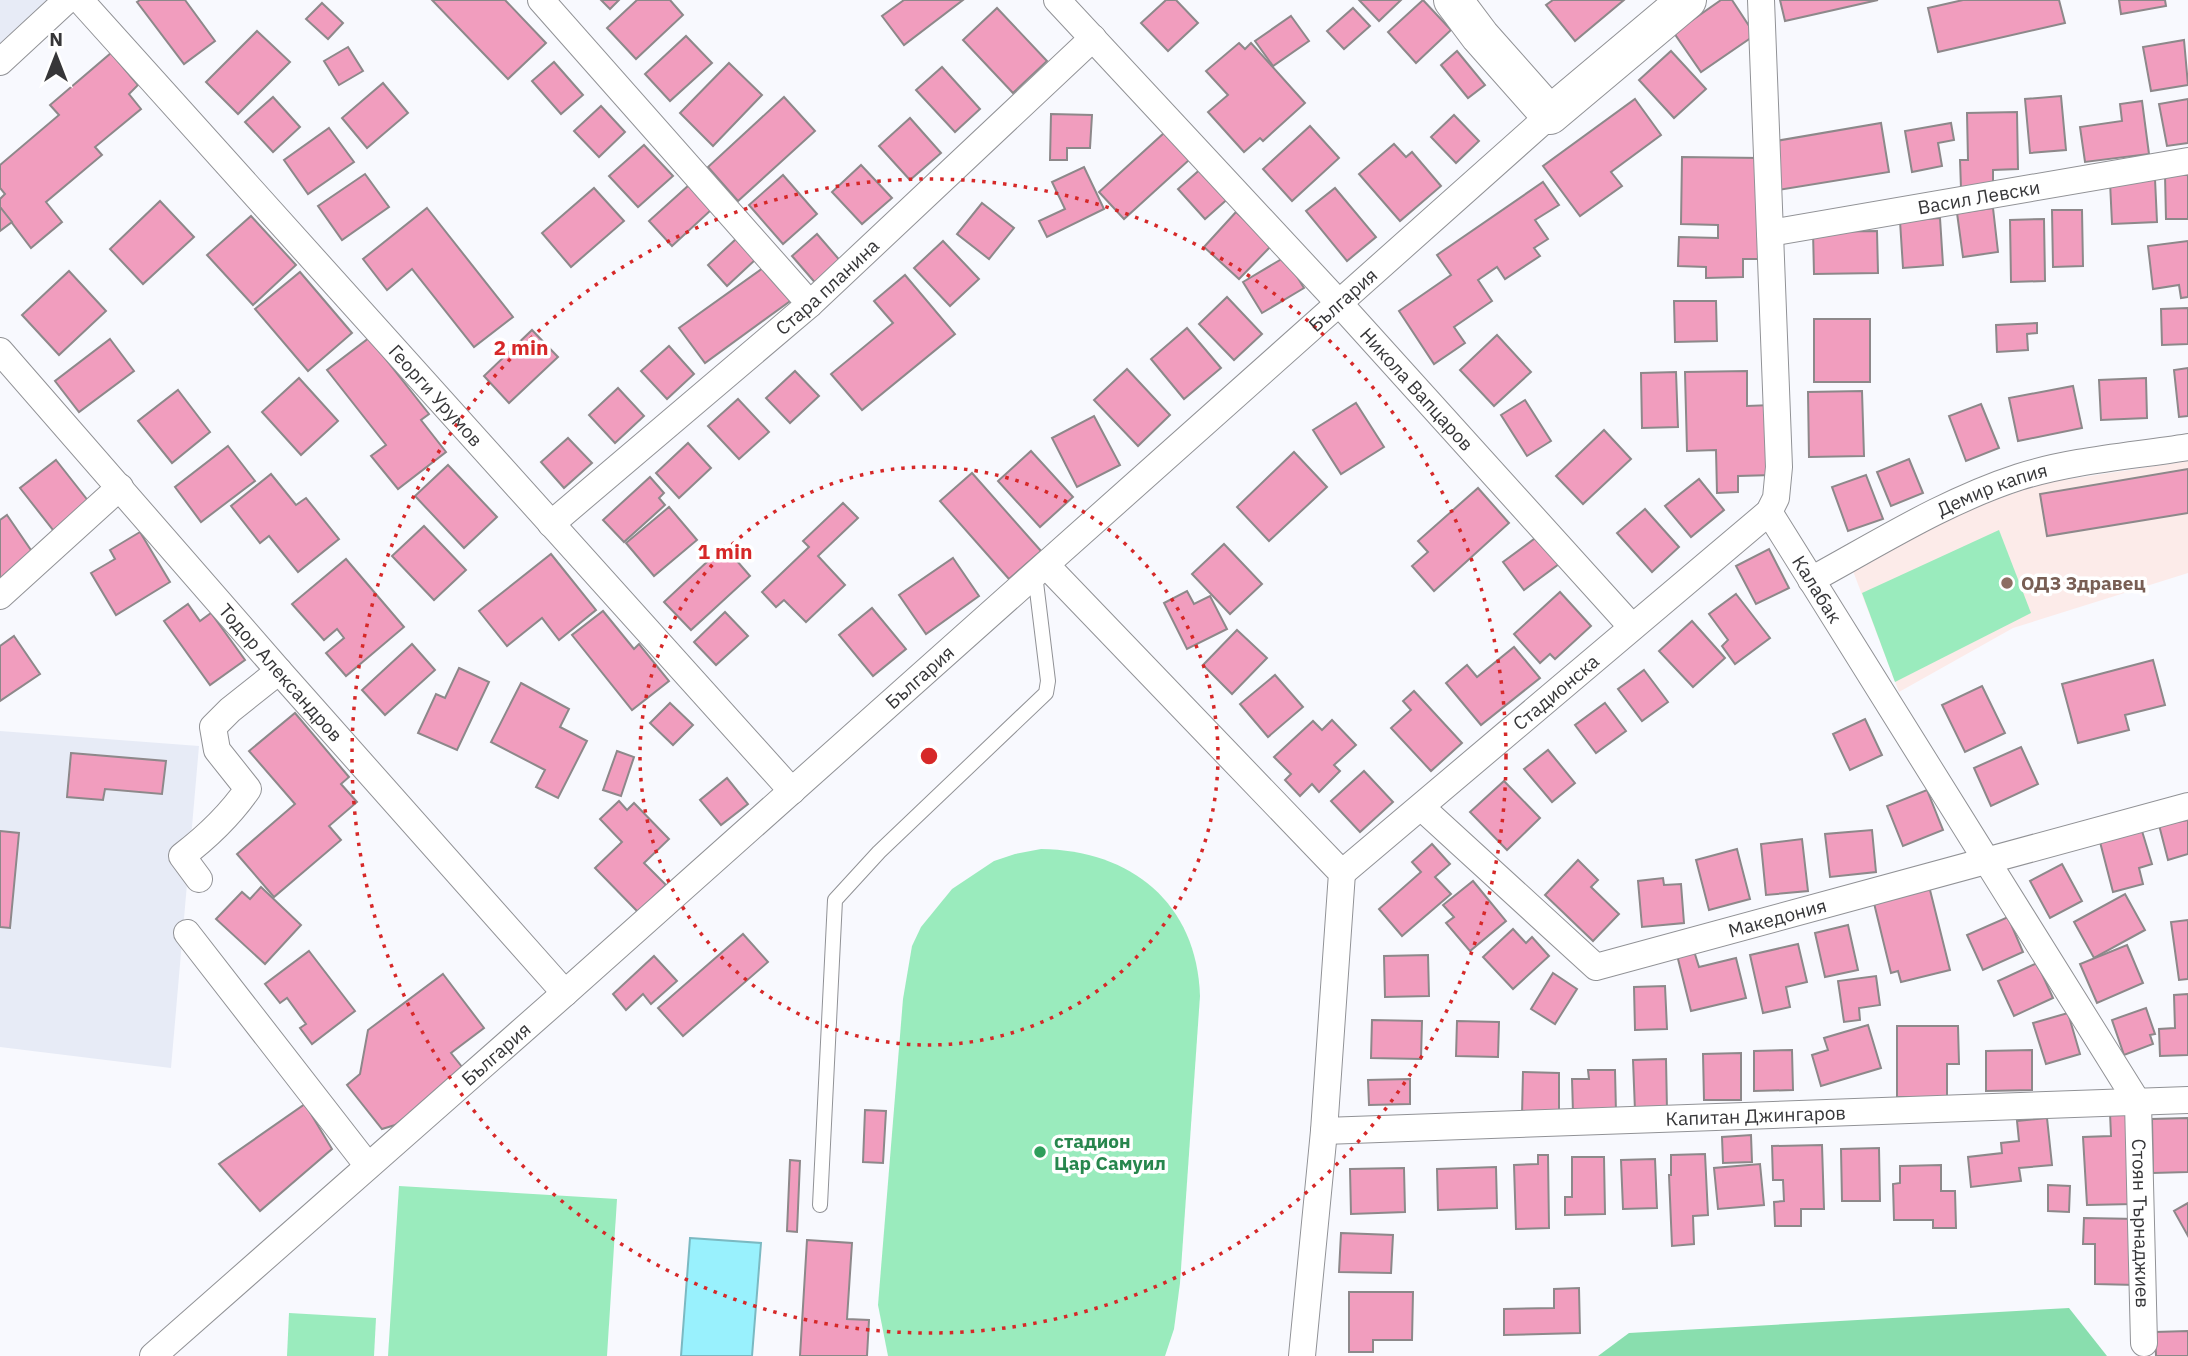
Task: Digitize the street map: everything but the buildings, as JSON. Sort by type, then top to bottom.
[{"type":"street","points":[[0,62],[68,0]]},
{"type":"street","name":"Георги Урумов","points":[[80,0],[792,791]]},
{"type":"street","points":[[541,0],[810,304]]},
{"type":"street","name":"Никола Вапцаров","points":[[1057,0],[1339,303],[1633,627]]},
{"type":"street","points":[[1453,0],[1480,36],[1550,116]]},
{"type":"street","name":"България","points":[[153,1356],[1550,116],[1687,0]]},
{"type":"street","points":[[1761,0],[1779,467],[1776,498],[1769,512]]},
{"type":"street","name":"Стара планина","points":[[551,524],[810,304],[1093,38]]},
{"type":"street","name":"Васил Левски","points":[[1770,233],[2188,161]]},
{"type":"street","name":"Тодор Александров","points":[[0,351],[565,993]]},
{"type":"street","name":"Демир капия","points":[[1811,580],[1937,511],[1988,488],[2053,468],[2188,447]]},
{"type":"street","points":[[0,596],[120,487]]},
{"type":"street","name":"Калабак","points":[[1769,512],[2138,1103]]},
{"type":"street","name":"Стадионска","points":[[1342,873],[1769,512]]},
{"type":"street","points":[[1041,570],[1342,873],[1324,1131],[1302,1356]]},
{"type":"street","points":[[199,879],[182,856],[229,814],[248,789],[217,750],[214,727],[230,710],[279,671]]},
{"type":"street","name":"Македония","points":[[1421,807],[1596,967],[2188,806]]},
{"type":"street","points":[[187,933],[368,1166]]},
{"type":"street","name":"Капитан Джингаров","points":[[1324,1131],[2188,1100]]},
{"type":"street","name":"Стоян Търнаджиев","points":[[2138,1103],[2144,1343]]},
{"type":"lane","points":[[820,1205],[835,900],[879,852],[1046,693],[1048,681],[1041,570]]},
{"type":"shaded area","points":[[0,0],[54,0],[0,49]]},
{"type":"shaded area","name":"ОДЗ Здравец","points":[[2188,461],[2188,573],[2013,628],[1899,692],[1853,571],[1953,515],[2043,483]]},
{"type":"shaded area","points":[[0,731],[199,746],[171,1068],[0,1047]]},
{"type":"green space","points":[[1999,530],[2031,613],[1895,682],[1862,593]]},
{"type":"green space","name":"стадион Цар Самуил","points":[[1041,849],[1074,852],[1103,859],[1130,871],[1153,888],[1172,909],[1187,934],[1196,963],[1200,996],[1180,1283],[1174,1329],[1165,1356],[888,1356],[878,1305],[903,999],[912,946],[921,927],[952,889],[994,861]]},
{"type":"green space","points":[[399,1186],[617,1199],[607,1356],[388,1356]]},
{"type":"green space","points":[[2069,1308],[2107,1356],[1598,1356],[1629,1333]]},
{"type":"green space","points":[[289,1313],[376,1318],[374,1356],[287,1356]]},
{"type":"water","points":[[690,1238],[761,1243],[752,1356],[681,1356]]},
{"type":"place","name":"ОДЗ Здравец","points":[[2007,583]]},
{"type":"place","name":"стадион Цар Самуил","points":[[1040,1152]]}]
